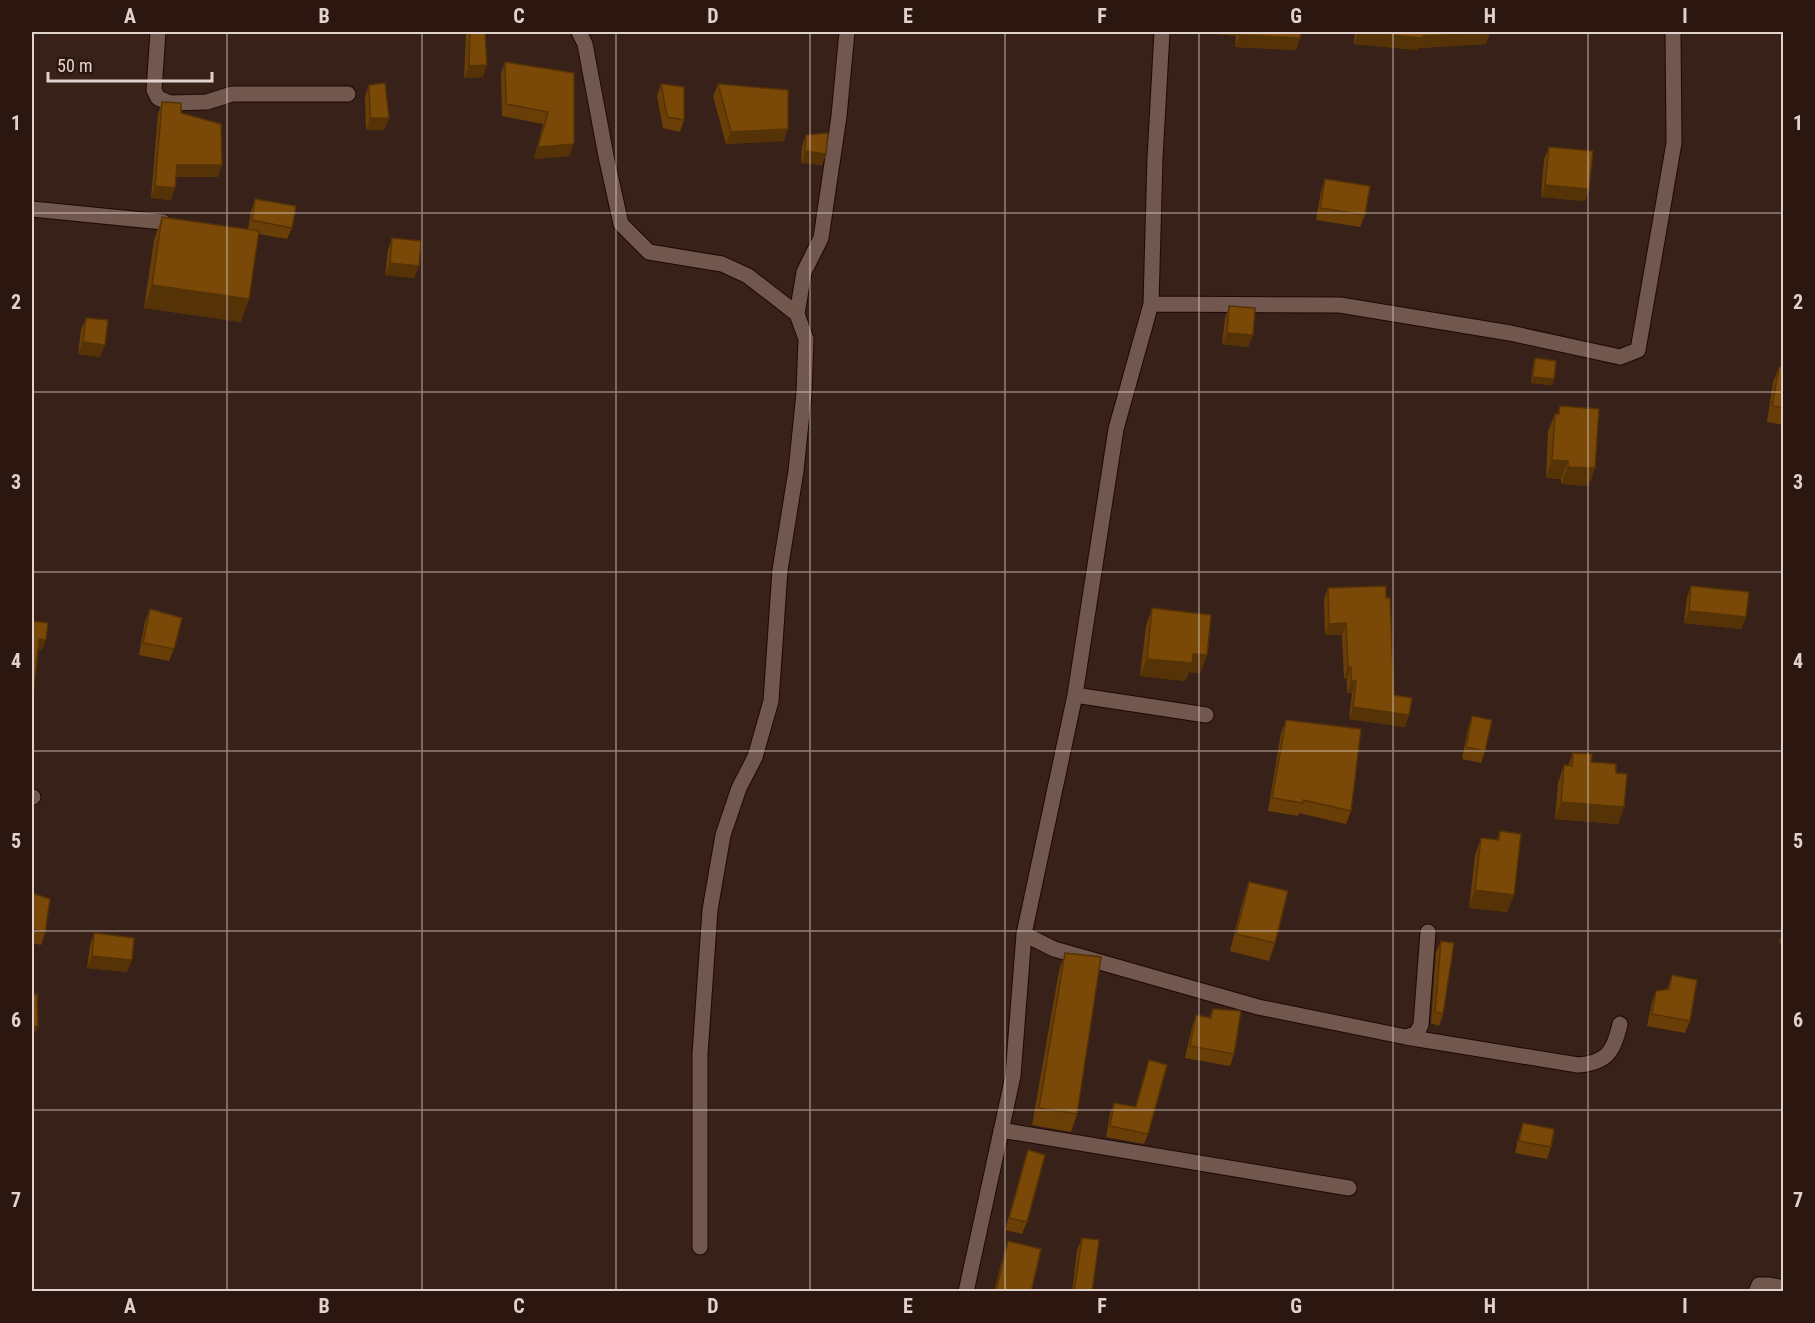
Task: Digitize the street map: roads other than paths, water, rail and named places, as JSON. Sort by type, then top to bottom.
[{"type":"street","points":[[158,32],[154,90],[158,98],[170,103],[207,102],[232,94],[348,94]]},
{"type":"street","points":[[579,32],[585,44],[621,224],[649,252],[722,264],[748,276],[797,314]]},
{"type":"street","points":[[699,1247],[700,1054],[710,910],[723,835],[739,788],[755,757],[771,701],[780,570],[796,471],[804,393],[806,339],[797,314],[804,272],[821,238],[839,116],[847,32]]},
{"type":"street","points":[[966,1292],[1013,1076],[1024,934],[1075,695],[1116,429],[1151,304],[1155,158],[1162,32]]},
{"type":"street","points":[[1151,304],[1340,305],[1510,333],[1620,357],[1638,350],[1674,143],[1673,32]]},
{"type":"street","points":[[32,209],[163,222]]},
{"type":"street","points":[[1075,695],[1206,715]]},
{"type":"street","points":[[1406,1037],[1416,1034],[1421,1025],[1428,932]]},
{"type":"street","points":[[1024,934],[1054,949],[1247,1004],[1406,1037],[1578,1065],[1592,1064],[1608,1055],[1616,1043],[1620,1024]]},
{"type":"street","points":[[1001,1130],[1348,1188]]},
{"type":"street","points":[[1756,1292],[1759,1285],[1784,1288]]}]
